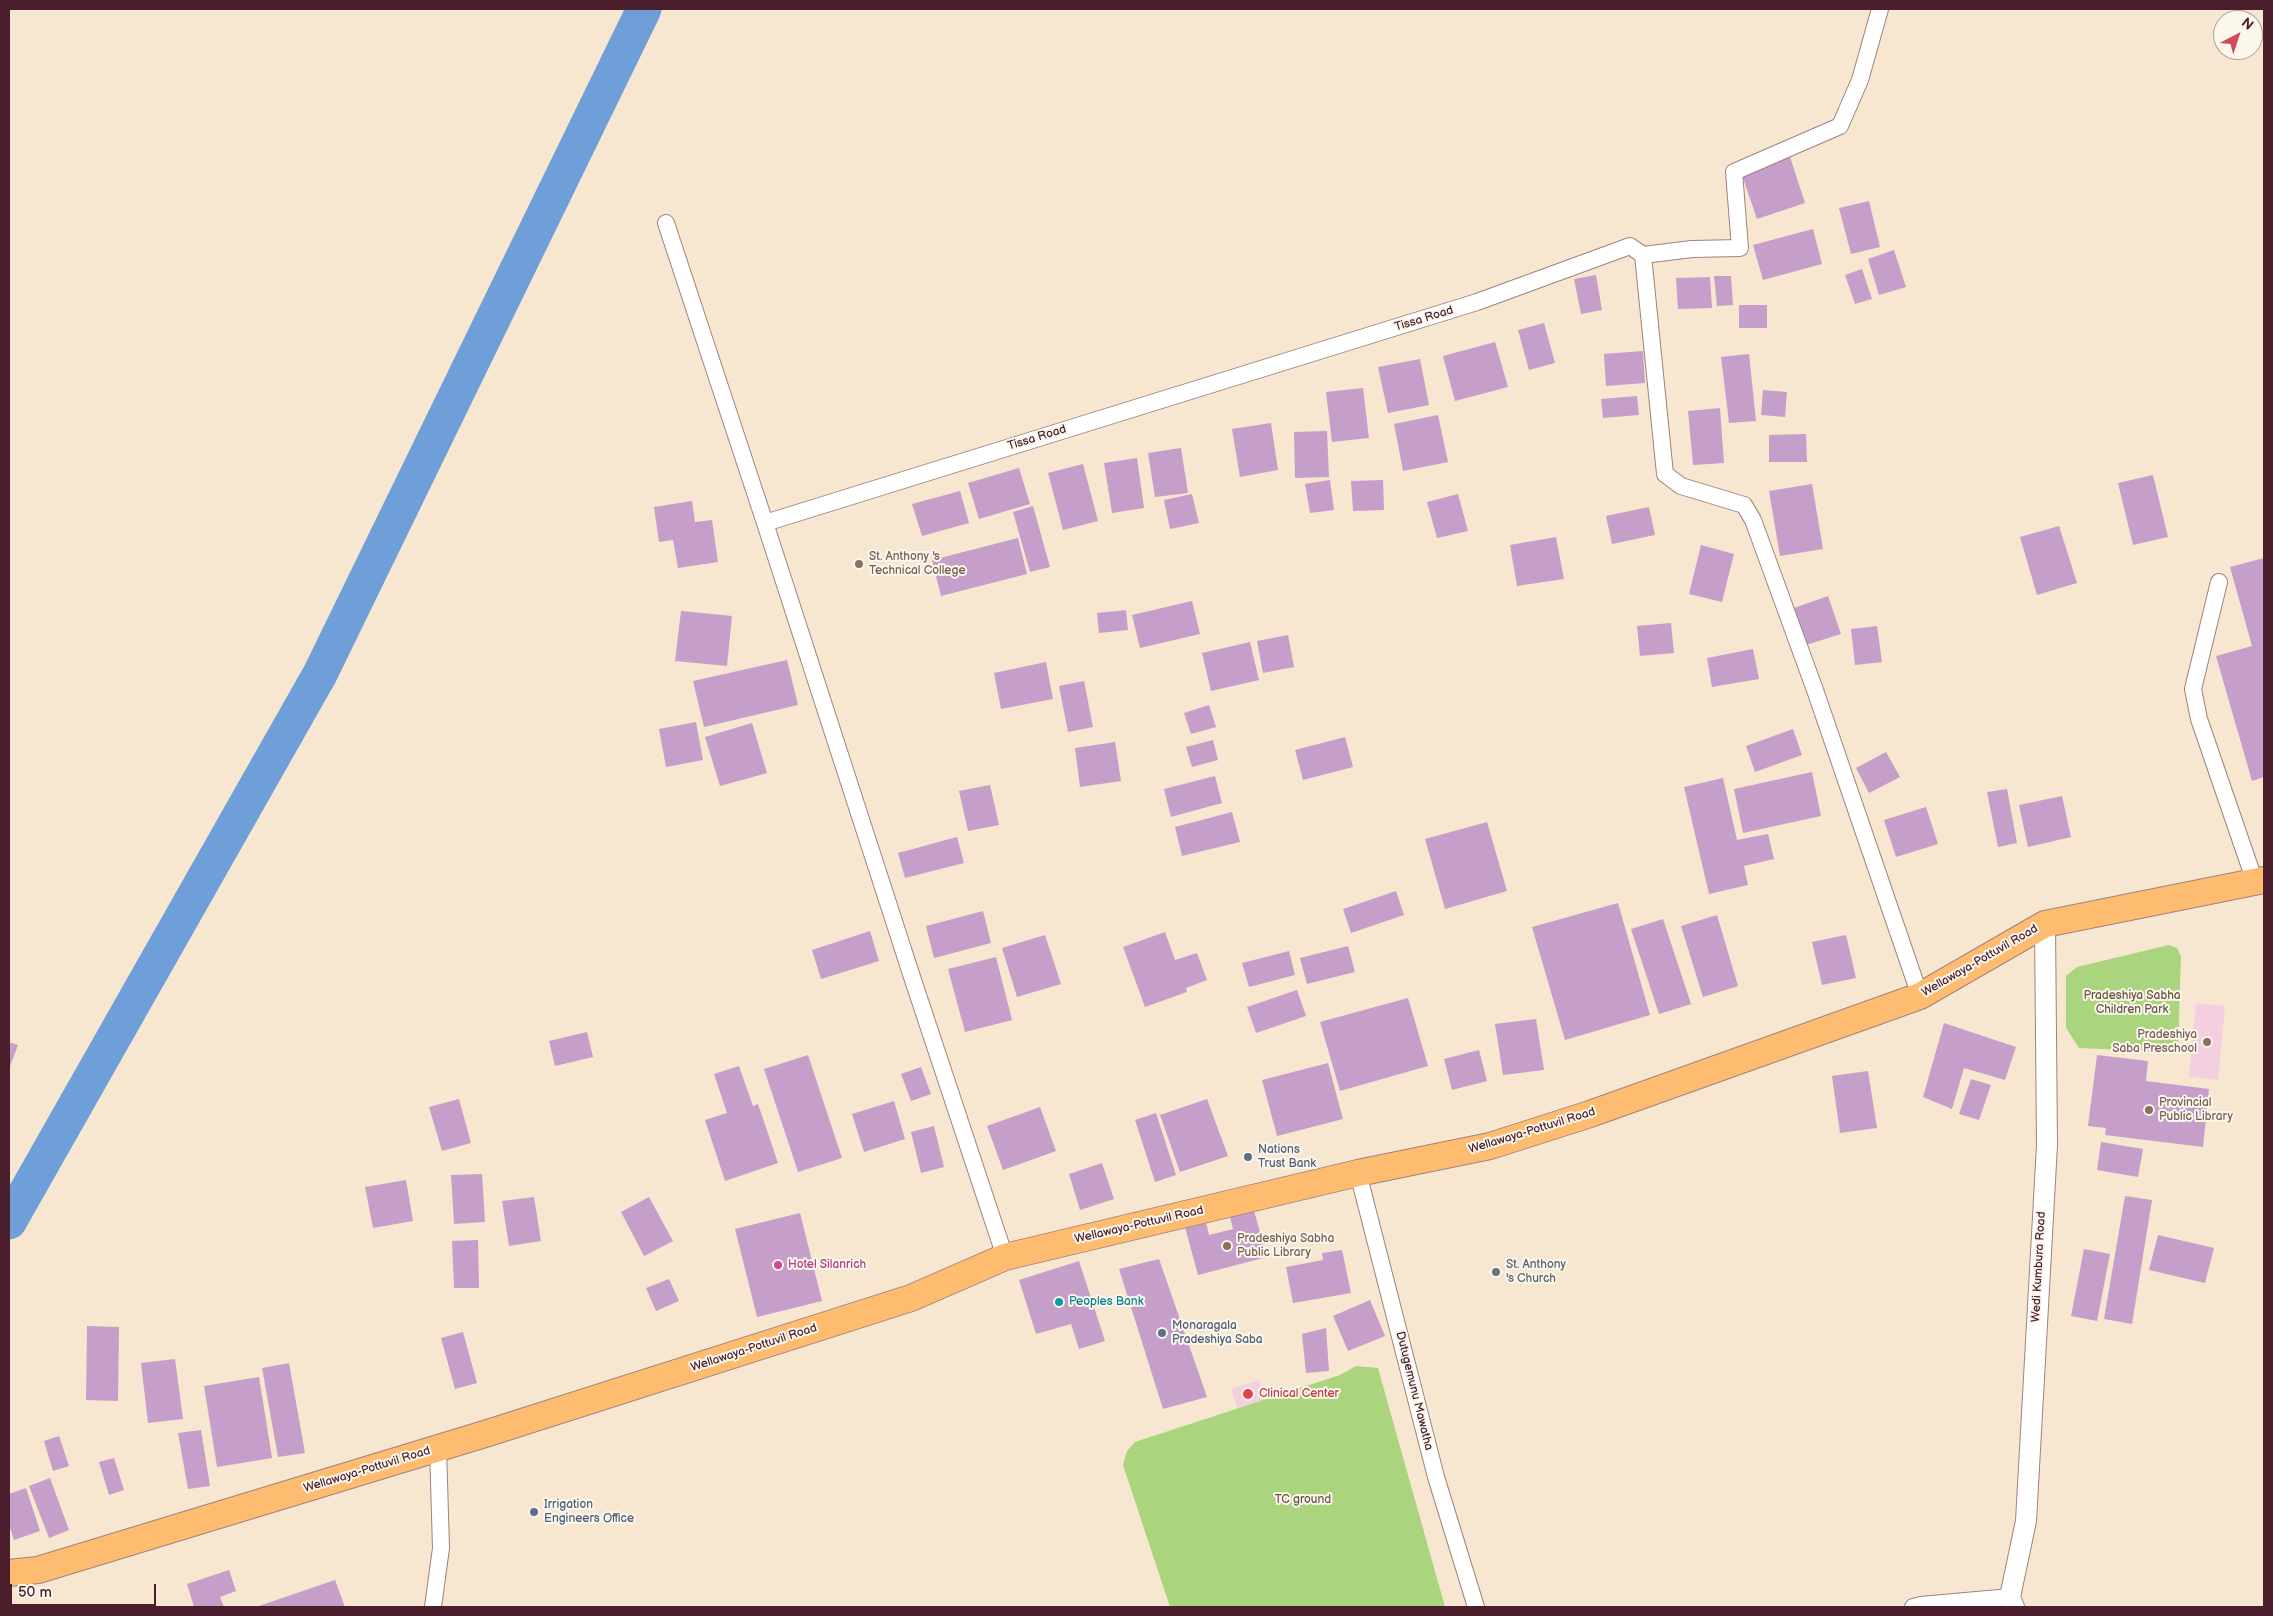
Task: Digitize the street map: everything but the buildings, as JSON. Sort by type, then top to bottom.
[{"type":"highway","name":"Wellawaya-Pottuvil Road","points":[[9,1573],[38,1570],[438,1448],[911,1298],[1005,1257],[1358,1173],[1490,1146],[1590,1114],[1920,996],[2045,924],[2260,881]]},
{"type":"street","points":[[1880,9],[1860,80],[1840,126],[1734,172],[1740,248],[1692,249],[1643,255],[1665,474],[1681,486],[1744,505],[1753,520],[1815,690],[1920,996]]},
{"type":"street","points":[[666,223],[912,980],[1005,1257]]},
{"type":"street","name":"Tissa Road","points":[[765,523],[1477,302],[1607,253],[1630,246],[1643,255]]},
{"type":"street","points":[[2219,582],[2193,689],[2199,719],[2260,881]]},
{"type":"street","name":"Wedi Kumbura Road","points":[[2012,1602],[2026,1521],[2047,1145],[2045,924]]},
{"type":"street","name":"Dutugemunu Mawatha","points":[[1358,1173],[1436,1477],[1476,1607]]},
{"type":"street","points":[[433,1607],[440,1548],[438,1448]]},
{"type":"street","points":[[1913,1607],[1920,1605],[2012,1602]]},
{"type":"shaded area","name":"Pradeshiya Saba Preschool","points":[[2196,1003],[2225,1006],[2218,1080],[2189,1077]]},
{"type":"shaded area","name":"Clinical Center","points":[[1259,1380],[1265,1400],[1237,1408],[1231,1389]]},
{"type":"green space","name":"Pradeshiya Sabha Children Park","points":[[2169,945],[2177,948],[2181,956],[2178,1046],[2170,1052],[2079,1048],[2066,1028],[2066,976],[2077,967]]},
{"type":"green space","name":"TC ground","points":[[1356,1366],[1378,1368],[1445,1607],[1170,1607],[1123,1465],[1127,1451],[1135,1442],[1340,1375]]},
{"type":"waterway","points":[[9,1222],[320,674],[644,9]]},
{"type":"place","name":"St. Anthony 's Technical College","points":[[859,564]]},
{"type":"place","name":"Pradeshiya Saba Preschool","points":[[2207,1042]]},
{"type":"place","name":"Provincial Public Library","points":[[2149,1110]]},
{"type":"place","name":"Nations Trust Bank","points":[[1248,1157]]},
{"type":"place","name":"Pradeshiya Sabha Public Library","points":[[1227,1246]]},
{"type":"place","name":"Hotel Silanrich","points":[[778,1265]]},
{"type":"place","name":"St. Anthony 's Church","points":[[1496,1272]]},
{"type":"place","name":"Peoples Bank","points":[[1059,1302]]},
{"type":"place","name":"Monaragala Pradeshiya Saba","points":[[1162,1333]]},
{"type":"place","name":"Clinical Center","points":[[1248,1394]]},
{"type":"place","name":"Irrigation Engineers Office","points":[[534,1512]]}]
